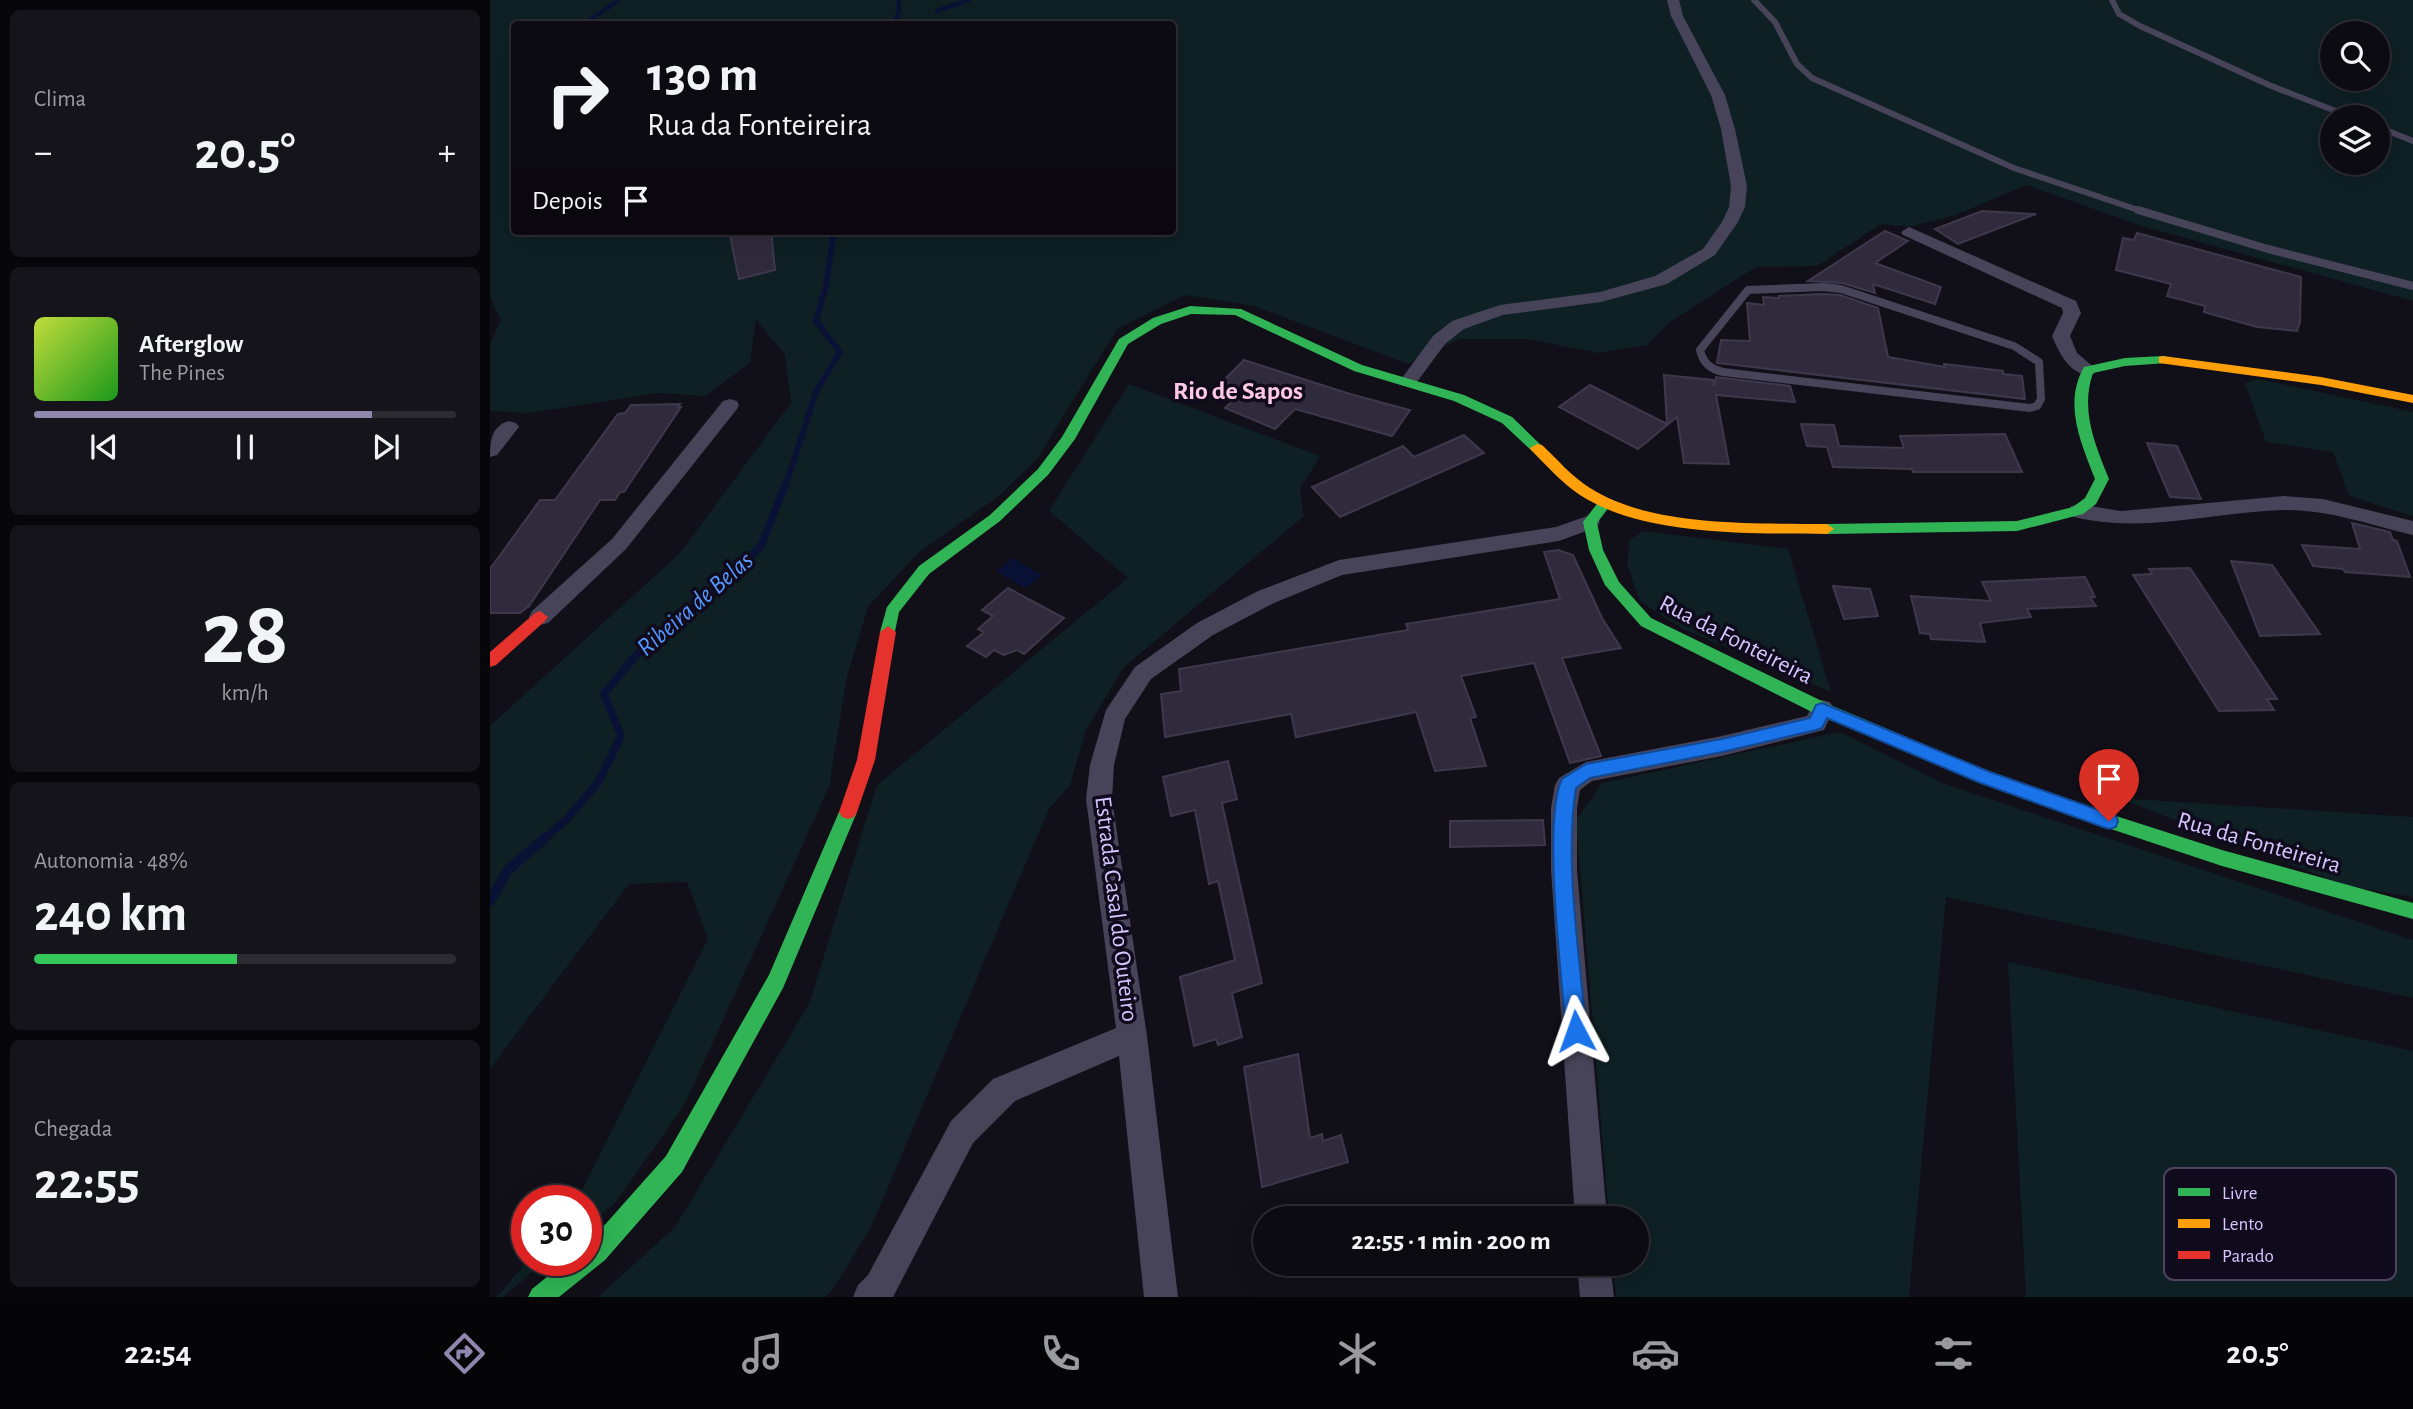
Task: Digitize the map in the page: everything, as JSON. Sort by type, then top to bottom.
[{"type":"main road","points":[[540,1297],[597,1252],[674,1164],[776,981],[847,816],[866,760],[879,673],[892,611],[905,591],[925,570],[995,518],[1043,472],[1068,439],[1123,342],[1140,330],[1190,310],[1237,312],[1346,363],[1459,398],[1507,420],[1583,491],[1598,513],[1634,512],[1736,528],[1873,530],[2017,526],[2078,512],[2091,501],[2102,479],[2082,425],[2078,398],[2081,382],[2088,370],[2125,362],[2155,359],[2196,362],[2321,381],[2413,399]]},
{"type":"main road","name":"Rua da Fonteireira","points":[[1598,513],[1596,550],[1613,585],[1646,622],[1822,709],[1984,777],[2087,814],[2222,858],[2413,911]]},
{"type":"main road","points":[[490,640],[540,617]]},
{"type":"main road","points":[[490,661],[540,617]]},
{"type":"street","points":[[1408,382],[1440,340],[1458,325],[1500,310],[1601,297],[1661,280],[1709,252],[1730,222],[1737,207],[1739,186],[1728,129],[1718,95],[1676,16],[1674,0]]},
{"type":"street","points":[[1909,232],[2070,305],[2072,313],[2061,336],[2069,356],[2088,370]]},
{"type":"street","points":[[540,617],[619,544],[730,405]]},
{"type":"street","points":[[490,451],[509,427]]},
{"type":"street","points":[[2078,512],[2121,517],[2284,503],[2323,506],[2413,528]]},
{"type":"street","name":"Estrada Casal do Outeiro","points":[[1161,1297],[1132,1036],[1099,799],[1102,765],[1115,717],[1143,673],[1205,629],[1266,597],[1339,568],[1559,534],[1598,513]]},
{"type":"street","points":[[1590,1206],[1564,870],[1564,808],[1568,785],[1586,772],[1722,746],[1816,723],[1822,709]]},
{"type":"street","points":[[870,1297],[880,1287],[962,1132],[1004,1090],[1132,1036]]},
{"type":"street","points":[[1595,1276],[1597,1297]]},
{"type":"lane","points":[[1754,0],[1775,22],[1797,64],[1812,78],[1873,107],[2014,168],[2079,192],[2268,249],[2413,286]]},
{"type":"lane","points":[[2112,0],[2119,14],[2140,26],[2269,85],[2320,105]]},
{"type":"lane","points":[[2390,132],[2413,141]]},
{"type":"lane","points":[[1823,287],[1841,289],[2014,346],[2039,362],[2041,399],[2037,406],[2030,408],[1723,372],[1706,365],[1700,350],[1748,290],[1823,287]]},
{"type":"shaded area","points":[[490,0],[2413,0],[2413,301],[2142,226],[2026,185],[1956,215],[1909,227],[1881,224],[1817,266],[1756,267],[1670,322],[1647,345],[1598,353],[1527,339],[1460,339],[1408,364],[1254,306],[1185,295],[1117,329],[1037,459],[999,496],[918,553],[868,607],[847,676],[829,787],[684,1106],[615,1203],[602,1214],[602,1185],[585,1185],[708,939],[687,882],[629,884],[490,1069],[490,726],[679,554],[791,403],[785,355],[756,319],[750,363],[705,396],[658,393],[529,413],[490,411],[490,345],[501,320],[490,296]]},
{"type":"shaded area","points":[[2258,379],[2413,412],[2413,516],[2349,496],[2333,452],[2266,442],[2245,383]]},
{"type":"shaded area","points":[[1129,384],[1320,456],[1300,489],[1304,516],[1124,667],[1086,730],[1070,785],[1049,809],[871,1227],[833,1289],[825,1297],[598,1297],[675,1227],[809,1004],[877,785],[1128,578],[1049,511]]},
{"type":"shaded area","points":[[1643,531],[1788,549],[1831,692],[1681,628],[1640,601],[1627,564],[1630,540]]},
{"type":"shaded area","points":[[1840,732],[1945,784],[2413,940],[2413,998],[1946,897],[1909,1297],[1616,1297],[1614,1276],[1649,1276],[1649,1206],[1608,1206],[1576,820],[1602,783]]},
{"type":"shaded area","points":[[2118,798],[2413,817],[2413,897],[2347,886]]},
{"type":"shaded area","points":[[2008,962],[2413,1051],[2413,1297],[2026,1297]]},
{"type":"shaded area","points":[[515,1276],[528,1276],[503,1297],[497,1297]]},
{"type":"water","points":[[1013,558],[1042,575],[1025,588],[996,571]]},
{"type":"building","points":[[1982,211],[2036,214],[1958,244],[1935,229]]},
{"type":"building","points":[[1885,231],[1908,241],[1875,263],[1941,287],[1935,304],[1873,284],[1875,293],[1842,283],[1808,281]]},
{"type":"building","points":[[2137,233],[2301,277],[2300,322],[2297,331],[2257,327],[2204,312],[2205,306],[2167,296],[2171,284],[2116,270],[2123,238],[2134,240]]},
{"type":"building","points":[[730,235],[771,235],[775,270],[739,279]]},
{"type":"building","points":[[1840,295],[1878,308],[1888,357],[1945,367],[1944,364],[2003,371],[2003,374],[2022,376],[2025,399],[1717,363],[1721,340],[1750,341],[1747,303],[1764,305],[1763,297]]},
{"type":"building","points":[[1244,360],[1410,410],[1392,436],[1295,409],[1275,429],[1225,408],[1237,397],[1225,394],[1229,389],[1218,386]]},
{"type":"building","points":[[1664,375],[1713,380],[1714,386],[1716,377],[1790,386],[1795,402],[1716,395],[1729,464],[1684,463],[1677,417],[1638,449],[1559,407],[1590,385],[1667,424]]},
{"type":"building","points":[[680,404],[678,407],[681,407],[624,492],[620,492],[615,500],[600,500],[529,606],[520,613],[490,613],[490,569],[540,500],[555,500],[618,414],[625,413],[631,405]]},
{"type":"building","points":[[1801,424],[1834,425],[1839,446],[1904,448],[1900,436],[2005,434],[2022,472],[1913,472],[1912,469],[1833,467],[1827,447],[1807,446]]},
{"type":"building","points":[[1464,435],[1484,453],[1340,517],[1312,487],[1403,446],[1414,457]]},
{"type":"building","points":[[2147,443],[2177,446],[2201,499],[2170,497]]},
{"type":"building","points":[[2352,523],[2390,532],[2393,540],[2397,541],[2410,577],[2345,572],[2343,569],[2313,566],[2302,545],[2360,549]]},
{"type":"building","points":[[1558,550],[1573,555],[1602,618],[1621,648],[1562,658],[1601,756],[1570,763],[1534,663],[1461,676],[1476,717],[1470,718],[1486,766],[1435,771],[1416,712],[1296,737],[1291,714],[1165,737],[1161,694],[1181,691],[1179,669],[1408,630],[1406,624],[1560,599],[1544,552]]},
{"type":"building","points":[[2231,561],[2272,565],[2320,634],[2260,636]]},
{"type":"building","points":[[2190,568],[2277,699],[2267,699],[2274,710],[2219,711],[2133,575],[2152,574],[2149,569]]},
{"type":"building","points":[[2085,577],[2095,597],[2090,597],[2096,606],[2027,609],[2031,617],[1980,623],[1985,642],[1931,639],[1930,634],[1920,633],[1911,596],[1991,601],[1982,582]]},
{"type":"building","points":[[1833,586],[1870,589],[1878,616],[1844,619]]},
{"type":"building","points":[[1008,588],[1064,618],[1024,654],[1017,650],[1004,655],[994,650],[986,657],[967,646],[984,632],[978,629],[993,616],[982,610]]},
{"type":"building","points":[[1228,761],[1237,799],[1222,803],[1262,983],[1232,993],[1242,1037],[1218,1045],[1216,1039],[1194,1046],[1180,977],[1235,960],[1218,881],[1209,884],[1195,810],[1171,816],[1163,777]]},
{"type":"building","points":[[1543,820],[1545,845],[1450,847],[1450,821]]},
{"type":"building","points":[[1298,1054],[1310,1138],[1322,1134],[1323,1141],[1341,1135],[1348,1162],[1262,1187],[1244,1067]]},
{"type":"waterway","points":[[589,21],[619,0]]},
{"type":"waterway","name":"Ribeira de Belas","points":[[895,21],[899,0]]},
{"type":"waterway","points":[[937,11],[969,0]]},
{"type":"waterway","name":"Ribeira de Belas","points":[[786,485],[816,392],[840,352],[816,321],[826,286],[833,235]]},
{"type":"waterway","name":"Ribeira de Belas","points":[[544,839],[566,820],[599,781],[621,736],[604,694],[637,654],[715,591],[761,546],[786,483]]},
{"type":"waterway","name":"Ribeira de Belas","points":[[490,901],[508,870],[546,837]]},
{"type":"traffic: fast","points":[[888,632],[892,611],[924,570],[995,518],[1043,472],[1068,439],[1123,342],[1157,321],[1190,310],[1237,312],[1358,368],[1459,398],[1507,420],[1537,448]]},
{"type":"traffic: fast","points":[[1827,529],[2017,526],[2078,511],[2091,501],[2102,479],[2087,439],[2081,412],[2083,384],[2088,370],[2125,362],[2163,360]]},
{"type":"traffic: fast","points":[[1605,503],[1590,522],[1596,550],[1613,585],[1646,622],[1822,709],[1984,777],[2222,858],[2413,911]]},
{"type":"traffic: fast","points":[[540,1297],[597,1252],[674,1164],[776,981],[848,812]]},
{"type":"traffic: slow","points":[[2163,360],[2321,381],[2413,399]]},
{"type":"traffic: slow","points":[[1537,448],[1585,492],[1608,504],[1637,513],[1668,520],[1736,527],[1827,529]]},
{"type":"traffic: jam","points":[[490,661],[540,617]]},
{"type":"traffic: jam","points":[[848,812],[866,760],[888,632]]},
{"type":"district","name":"Rio de Sapos","points":[[1238,391]]},
{"type":"route","points":[[1576,1031],[1564,870],[1564,808],[1568,785],[1586,772],[1722,746],[1816,723],[1822,709],[1984,777],[2109,821]]}]
